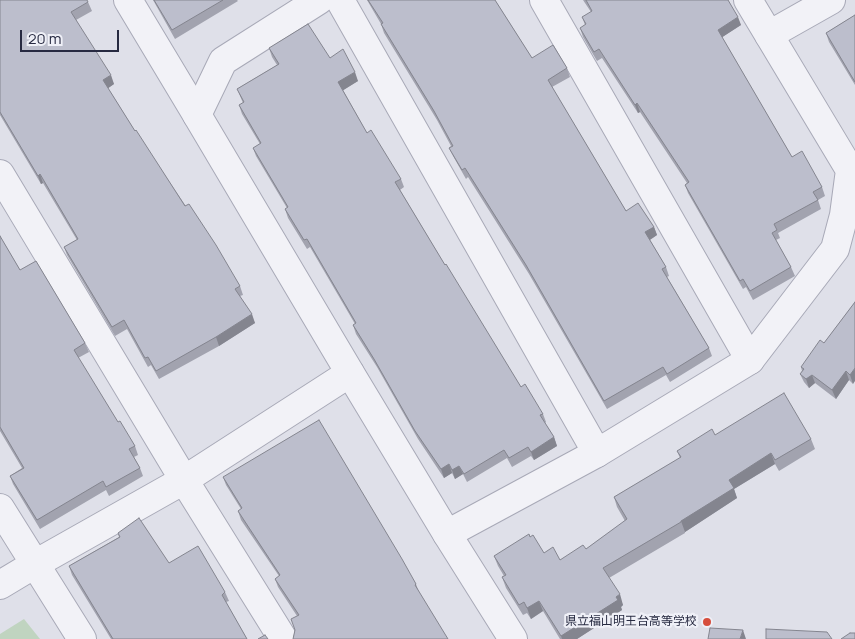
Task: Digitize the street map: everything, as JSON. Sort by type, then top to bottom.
[{"type":"street","points":[[128,0],[350,373],[512,639]]},
{"type":"street","points":[[197,115],[222,61],[319,0]]},
{"type":"street","points":[[340,0],[597,452]]},
{"type":"street","points":[[544,0],[750,360]]},
{"type":"street","points":[[447,534],[597,452],[750,360],[835,249],[850,212],[850,170],[748,0]]},
{"type":"street","points":[[769,35],[831,0]]},
{"type":"street","points":[[0,174],[184,480],[283,639]]},
{"type":"street","points":[[0,585],[184,480],[350,373]]},
{"type":"street","points":[[0,508],[82,639]]},
{"type":"green space","points":[[24,619],[40,639],[0,639],[0,634]]},
{"type":"building","points":[[0,0],[87,0],[88,2],[71,12],[111,75],[103,80],[185,206],[189,204],[216,245],[240,286],[235,289],[252,314],[156,371],[148,357],[145,358],[124,320],[112,327],[64,247],[78,239],[40,174],[38,176],[0,112]]},
{"type":"building","points":[[154,0],[223,0],[172,30]]},
{"type":"building","points":[[368,0],[495,0],[532,58],[553,45],[567,68],[548,80],[626,211],[638,203],[654,227],[645,232],[666,267],[662,269],[709,348],[667,374],[663,367],[604,401],[526,265],[465,168],[462,170],[449,148],[453,146],[434,111]]},
{"type":"building","points":[[586,0],[728,0],[738,17],[718,30],[792,157],[802,151],[822,187],[813,192],[818,200],[774,224],[777,230],[772,233],[791,267],[750,291],[743,279],[740,281],[685,185],[689,182],[637,103],[635,105],[599,49],[594,52],[580,28],[586,24],[582,17],[592,11]]},
{"type":"building","points":[[855,15],[855,82],[826,33]]},
{"type":"building","points":[[308,24],[330,58],[343,49],[355,72],[338,82],[367,133],[371,130],[401,179],[395,182],[445,265],[521,387],[525,384],[543,414],[540,415],[554,437],[531,452],[528,447],[509,458],[504,450],[464,474],[459,466],[452,470],[449,464],[441,469],[415,431],[353,325],[356,323],[307,239],[304,240],[285,209],[288,207],[253,148],[261,143],[239,105],[244,102],[237,89],[279,64],[269,48]]},
{"type":"building","points":[[0,236],[20,270],[36,261],[85,343],[74,350],[135,446],[129,449],[140,468],[106,487],[103,481],[37,520],[10,476],[24,468],[0,427]]},
{"type":"building","points":[[855,302],[855,368],[850,375],[846,371],[832,390],[812,375],[806,379],[800,374],[804,369],[801,367],[820,340],[824,343]]},
{"type":"building","points":[[784,393],[811,439],[775,460],[771,453],[729,480],[734,488],[603,568],[620,594],[616,597],[618,600],[561,636],[539,601],[527,608],[524,602],[519,605],[502,577],[506,575],[494,556],[529,534],[530,537],[533,535],[544,553],[553,547],[560,560],[583,545],[586,549],[627,519],[614,497],[681,457],[677,451],[712,429],[715,435]]},
{"type":"building","points":[[319,420],[448,639],[293,639],[295,630],[291,619],[299,615],[275,579],[280,575],[238,511],[242,508],[223,477]]},
{"type":"building","points":[[139,518],[169,563],[198,546],[225,592],[222,595],[247,639],[113,639],[69,566],[120,537],[118,533]]},
{"type":"building","points":[[710,628],[743,630],[740,639],[708,639]]},
{"type":"building","points":[[766,629],[827,632],[832,639],[766,639]]},
{"type":"building","points":[[850,633],[855,633],[855,639],[841,639]]},
{"type":"building","points":[[265,635],[268,639],[258,639]]},
{"type":"place","name":"県立福山明王台高等学校","points":[[707,622]]}]
